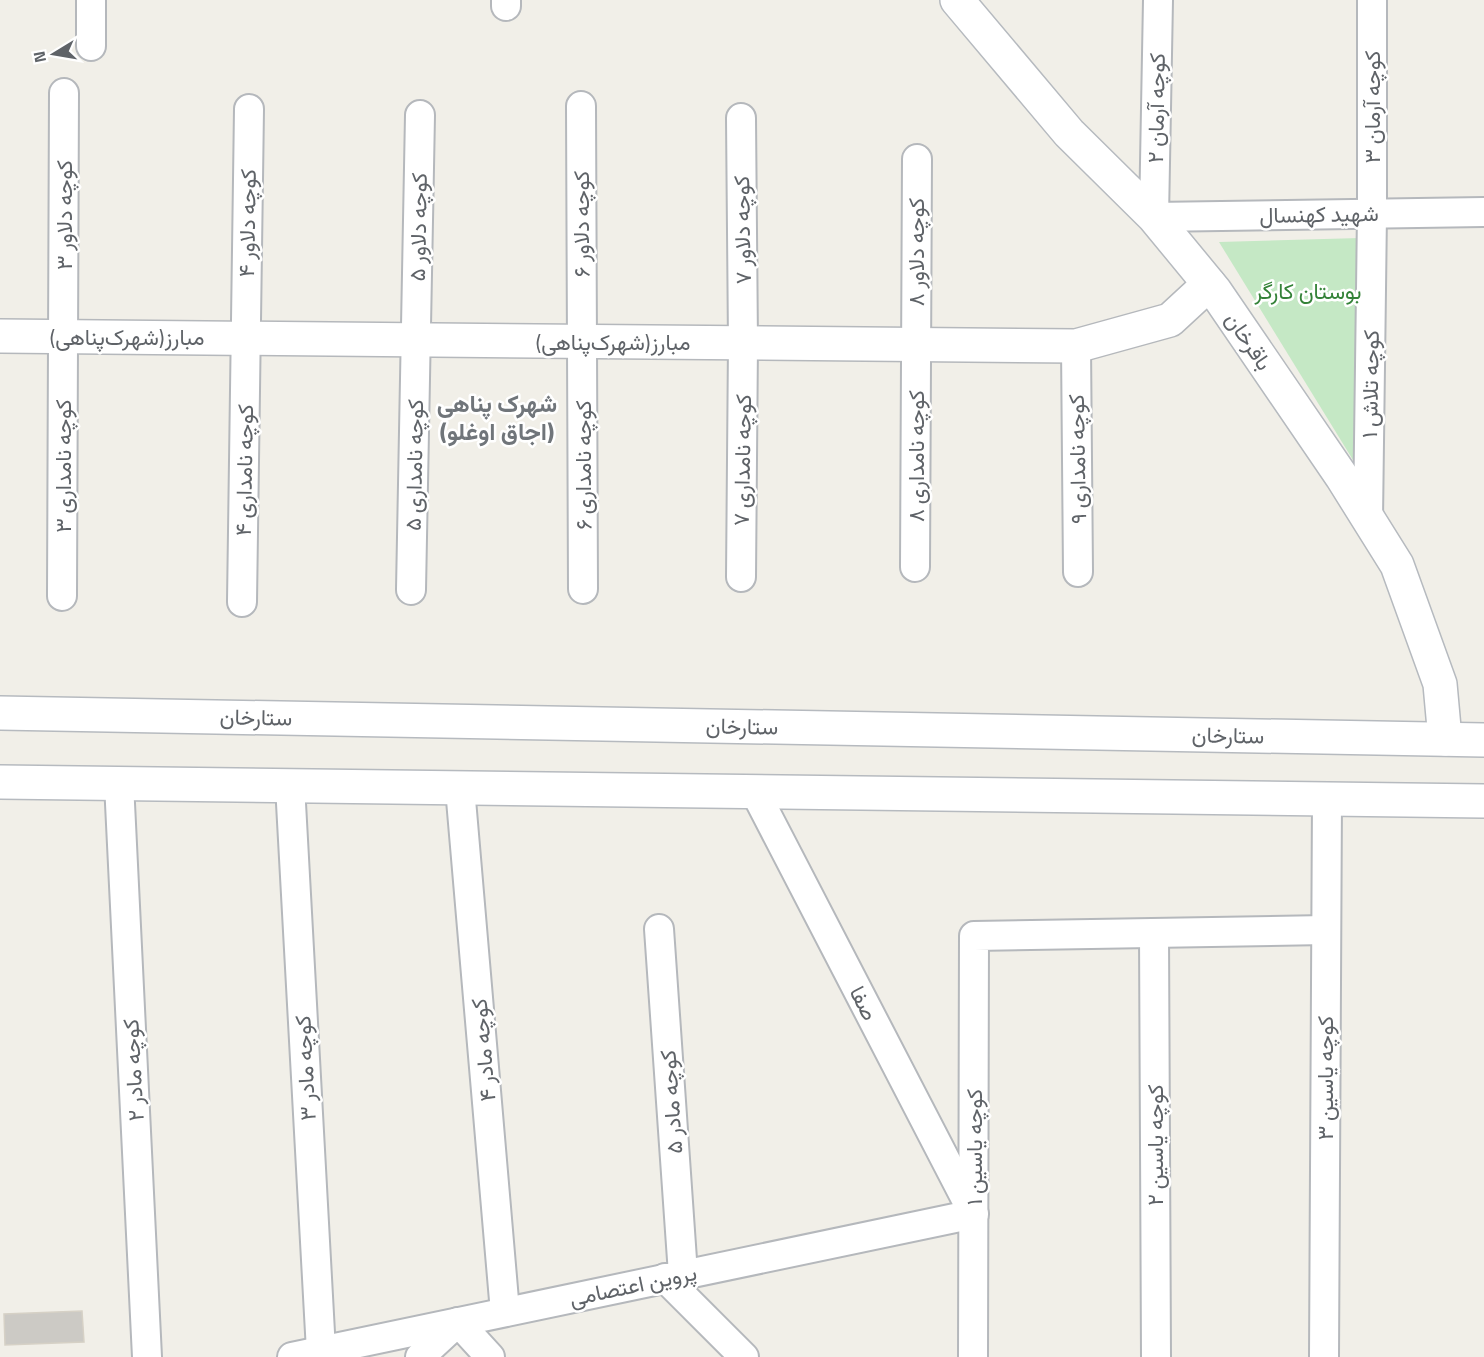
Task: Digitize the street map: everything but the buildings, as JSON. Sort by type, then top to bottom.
[{"type":"main road","name":"باقرخان","points":[[959,1],[1069,133],[1154,217],[1209,284],[1335,468],[1397,565],[1440,684],[1445,739]]},
{"type":"main road","name":"مبارز(شهرک‌پناهی)","points":[[0,336],[1076,346],[1170,320],[1209,284]]},
{"type":"main road","name":"ستارخان","points":[[0,713],[1484,740]]},
{"type":"main road","points":[[0,782],[1484,801]]},
{"type":"street","points":[[91,0],[91,46]]},
{"type":"street","name":"کوچه آرمان ۲","points":[[1154,217],[1158,0]]},
{"type":"street","name":"کوچه آرمان ۳","points":[[1372,0],[1372,213]]},
{"type":"street","name":"کوچه دلاور ۳","points":[[63,337],[64,93]]},
{"type":"street","name":"کوچه دلاور ۶","points":[[581,106],[582,341]]},
{"type":"street","name":"کوچه دلاور ۴","points":[[245,338],[249,109]]},
{"type":"street","name":"کوچه دلاور ۵","points":[[416,340],[420,115]]},
{"type":"street","name":"کوچه دلاور ۷","points":[[741,118],[743,343]]},
{"type":"street","name":"کوچه دلاور ۸","points":[[916,159],[916,344]]},
{"type":"street","name":"شهید کهنسال","points":[[1154,217],[1484,212]]},
{"type":"street","name":"کوچه تلاش ۱","points":[[1368,519],[1372,213]]},
{"type":"street","name":"کوچه نامداری ۳","points":[[62,596],[63,337]]},
{"type":"street","name":"کوچه نامداری ۴","points":[[242,602],[245,338]]},
{"type":"street","name":"کوچه نامداری ۵","points":[[411,590],[416,340]]},
{"type":"street","name":"کوچه نامداری ۶","points":[[582,341],[583,590]]},
{"type":"street","name":"کوچه نامداری ۷","points":[[741,577],[743,343]]},
{"type":"street","name":"کوچه نامداری ۸","points":[[915,567],[916,344]]},
{"type":"street","name":"کوچه نامداری ۹","points":[[1076,346],[1078,572]]},
{"type":"street","name":"کوچه مادر ۲","points":[[119,783],[147,1357]]},
{"type":"street","name":"کوچه مادر ۳","points":[[290,785],[321,1351]]},
{"type":"street","name":"کوچه مادر ۴","points":[[460,788],[505,1312]]},
{"type":"street","name":"صفا","points":[[755,792],[974,1214]]},
{"type":"street","name":"کوچه یاسین ۳","points":[[1324,1357],[1327,799]]},
{"type":"street","name":"کوچه مادر ۵","points":[[659,929],[674,1276]]},
{"type":"street","points":[[1154,933],[1326,930]]},
{"type":"street","name":"کوچه یاسین ۱","points":[[974,1357],[974,936],[1154,933]]},
{"type":"street","name":"کوچه یاسین ۲","points":[[1154,933],[1156,1357]]},
{"type":"street","name":"پروین اعتصامی","points":[[292,1357],[974,1214]]},
{"type":"street","points":[[674,1276],[744,1357]]},
{"type":"street","points":[[420,1357],[458,1322],[490,1357]]},
{"type":"green space","name":"بوستان کارگر","points":[[1360,238],[1353,460],[1219,242]]},
{"type":"district","name":"شهرک پناهی (اجاق اوغلو)","points":[[497,418]]}]
